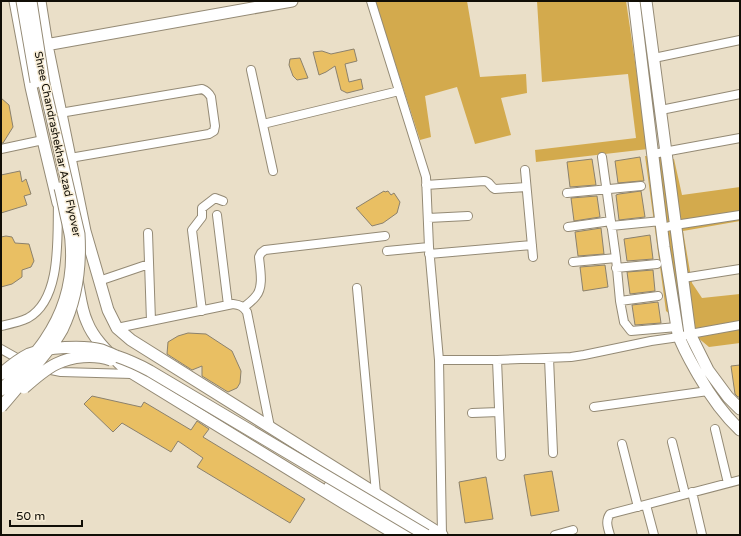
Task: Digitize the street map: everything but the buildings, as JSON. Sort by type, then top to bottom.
[{"type":"main road","points":[[15,1],[42,140],[68,238],[84,315],[87,324],[96,339],[124,368],[133,374],[397,535]]},
{"type":"main road","name":"Shree Chandrashekhar Azad Flyover","points":[[1,390],[37,350],[52,329],[62,308],[68,289],[71,266],[71,241],[36,85],[22,1]]},
{"type":"main road","name":"Shree Chandrashekhar Azad Flyover","points":[[1,407],[54,343],[62,330],[72,304],[79,265],[79,234],[44,84],[31,1]]},
{"type":"main road","points":[[40,1],[60,113],[85,231],[108,310],[116,328],[131,340],[442,535]]},
{"type":"main road","points":[[24,49],[292,1]]},
{"type":"main road","points":[[634,1],[661,225],[678,332],[682,346],[708,391],[725,416],[740,430]]},
{"type":"main road","points":[[646,1],[690,334],[708,370],[728,398],[740,409]]},
{"type":"main road","points":[[1,374],[30,354],[44,350],[78,348],[102,350],[138,364],[426,535]]},
{"type":"main road","points":[[1,407],[36,377],[56,364],[70,359],[103,357],[126,365],[147,376],[412,535]]},
{"type":"street","points":[[371,1],[426,177],[429,251],[439,360],[442,535]]},
{"type":"street","points":[[654,58],[740,40]]},
{"type":"street","points":[[251,70],[273,171]]},
{"type":"street","points":[[60,113],[202,89],[207,91],[211,97],[215,126],[214,131],[209,134],[70,158]]},
{"type":"street","points":[[263,124],[399,92]]},
{"type":"street","points":[[661,110],[740,94]]},
{"type":"street","points":[[653,154],[740,138]]},
{"type":"street","points":[[1,149],[42,140]]},
{"type":"street","points":[[602,157],[616,258],[620,301],[624,322],[631,331],[678,332],[690,334],[740,325]]},
{"type":"street","points":[[525,170],[533,257]]},
{"type":"street","points":[[426,185],[484,180],[489,182],[495,189],[526,187]]},
{"type":"street","points":[[567,193],[641,186]]},
{"type":"street","points":[[202,310],[192,230],[202,217],[202,208],[215,198],[223,201]]},
{"type":"street","points":[[1,326],[28,318],[44,303],[49,292],[56,266],[58,203]]},
{"type":"street","points":[[217,215],[228,305]]},
{"type":"street","points":[[568,227],[611,224],[676,225],[740,215]]},
{"type":"street","points":[[428,218],[468,216]]},
{"type":"street","points":[[148,233],[151,321]]},
{"type":"street","points":[[244,307],[256,296],[259,291],[259,257],[265,250],[386,236]]},
{"type":"street","points":[[387,251],[429,251],[532,245]]},
{"type":"street","points":[[574,262],[616,258]]},
{"type":"street","points":[[99,281],[149,264]]},
{"type":"street","points":[[616,268],[657,264]]},
{"type":"street","points":[[683,278],[740,269]]},
{"type":"street","points":[[356,288],[376,493]]},
{"type":"street","points":[[620,301],[658,296]]},
{"type":"street","points":[[116,328],[233,304],[244,307],[247,312],[270,427]]},
{"type":"street","points":[[439,360],[497,360],[584,355],[651,341],[678,332]]},
{"type":"street","points":[[1,349],[35,368],[61,372],[133,374]]},
{"type":"street","points":[[549,358],[553,453]]},
{"type":"street","points":[[497,360],[501,456]]},
{"type":"street","points":[[594,407],[708,391]]},
{"type":"street","points":[[472,413],[499,412]]},
{"type":"street","points":[[715,429],[728,483]]},
{"type":"street","points":[[672,442],[702,535]]},
{"type":"street","points":[[622,444],[642,506],[654,535]]},
{"type":"street","points":[[610,535],[607,518],[610,514],[740,480]]},
{"type":"street","points":[[555,535],[573,530]]},
{"type":"shaded area","points":[[375,1],[467,1],[480,77],[526,74],[527,93],[501,98],[511,135],[475,144],[457,87],[425,96],[431,137],[420,140]]},
{"type":"shaded area","points":[[537,1],[626,1],[648,149],[536,162],[535,150],[636,138],[628,74],[542,82]]},
{"type":"shaded area","points":[[645,156],[674,159],[682,195],[740,187],[740,221],[683,231],[692,283],[702,298],[740,294],[740,343],[709,347],[666,311]]}]
